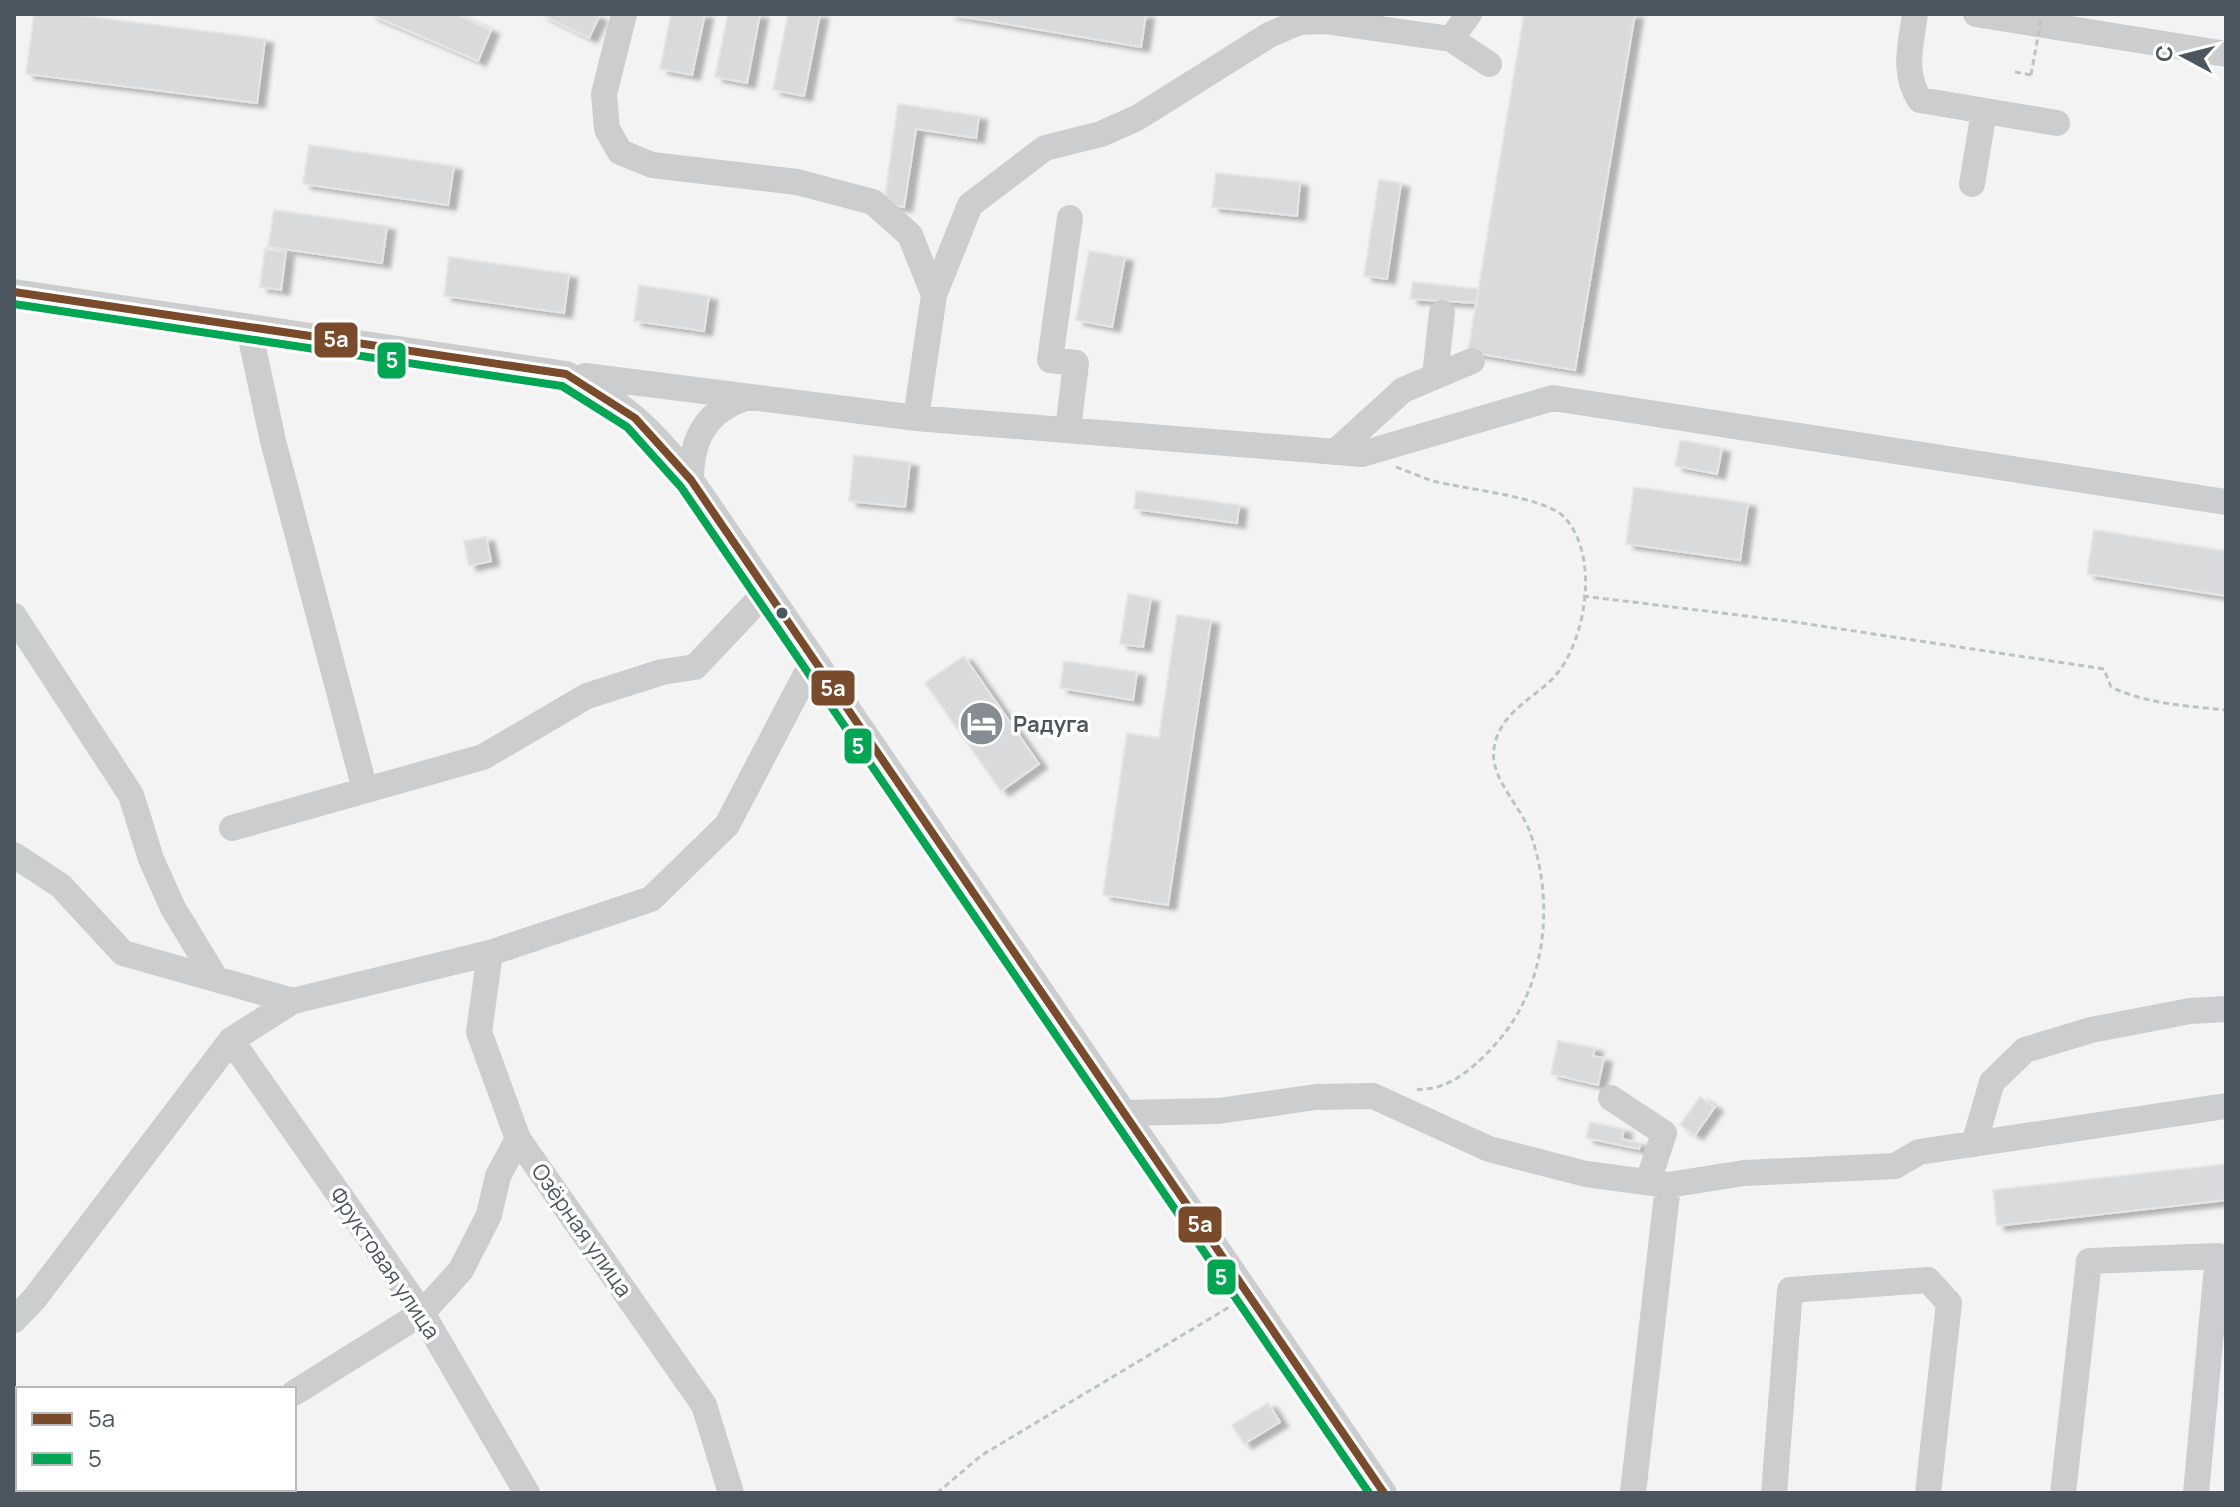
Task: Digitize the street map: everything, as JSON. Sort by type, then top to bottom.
[{"type":"street","points":[[624,14],[604,94],[607,129],[620,152],[652,165],[797,182],[873,202],[910,235],[934,295]]},
{"type":"street","points":[[1451,39],[1469,14]]},
{"type":"street","points":[[1915,14],[1908,73],[1910,85],[1920,100],[2057,123]]},
{"type":"street","points":[[1976,14],[2226,54]]},
{"type":"street","points":[[916,418],[934,295],[970,205],[1045,148],[1101,134],[1137,118],[1269,35],[1299,22],[1324,21],[1451,39],[1489,64]]},
{"type":"street","points":[[1972,184],[1984,111]]},
{"type":"street","points":[[1068,430],[1076,363],[1050,360],[1070,218]]},
{"type":"street","points":[[14,292],[566,374],[916,418],[1362,454],[1553,398],[2226,502]]},
{"type":"street","points":[[1435,376],[1442,313]]},
{"type":"street","points":[[249,329],[273,441],[365,790]]},
{"type":"street","points":[[1335,452],[1403,390],[1472,361]]},
{"type":"street","points":[[566,374],[601,391],[632,412],[661,440],[691,480],[1380,1492]]},
{"type":"street","points":[[691,480],[691,456],[698,434],[712,415],[730,402],[749,397]]},
{"type":"street","points":[[232,828],[483,757],[587,696],[662,672],[695,667],[766,592]]},
{"type":"street","points":[[14,616],[131,795],[162,884],[216,979]]},
{"type":"street","points":[[14,1320],[35,1298],[231,1040],[293,1001],[490,953],[651,899],[727,825],[813,661]]},
{"type":"street","points":[[14,855],[61,886],[123,953],[293,1001]]},
{"type":"street","name":"Озёрная улица","points":[[490,953],[479,1032],[518,1139],[704,1405],[731,1493]]},
{"type":"street","points":[[1974,1144],[1992,1082],[2025,1050],[2091,1030],[2190,1011],[2226,1009]]},
{"type":"street","name":"Фруктовая улица","points":[[231,1040],[422,1313],[527,1493]]},
{"type":"street","points":[[1122,1113],[1218,1111],[1316,1097],[1373,1096],[1489,1149],[1586,1174],[1658,1183],[1744,1173],[1895,1166],[1919,1152],[2226,1106]]},
{"type":"street","points":[[1611,1098],[1664,1133],[1633,1493]]},
{"type":"street","points":[[296,1392],[422,1313],[461,1270],[489,1215],[498,1176],[518,1139]]},
{"type":"street","points":[[2063,1493],[2089,1261],[2218,1256],[2196,1493]]},
{"type":"street","points":[[1774,1493],[1790,1290],[1928,1280],[1949,1303],[1928,1493]]},
{"type":"path","points":[[2015,72],[2031,75],[2042,14]]},
{"type":"path","points":[[1362,454],[1431,480],[1536,504],[1563,516],[1582,552],[1583,596],[1571,652],[1557,674],[1533,692],[1503,725],[1494,748],[1497,775],[1508,787],[1532,835],[1543,895],[1544,940],[1521,1012],[1479,1062],[1444,1085],[1373,1096]]},
{"type":"path","points":[[1583,596],[1795,622],[2104,669],[2111,687],[2126,694],[2174,705],[2226,710]]},
{"type":"path","points":[[937,1493],[982,1455],[1247,1295]]},
{"type":"building","points":[[34,14],[70,14],[265,39],[257,103],[26,74]]},
{"type":"building","points":[[369,14],[456,14],[491,30],[478,61]]},
{"type":"building","points":[[540,14],[593,14],[599,17],[589,38]]},
{"type":"building","points":[[671,14],[705,14],[692,75],[660,69]]},
{"type":"building","points":[[728,14],[760,14],[747,83],[715,77]]},
{"type":"building","points":[[788,14],[820,14],[804,96],[773,90]]},
{"type":"building","points":[[947,14],[1146,14],[1141,47]]},
{"type":"building","points":[[1524,14],[1635,14],[1575,370],[1468,352]]},
{"type":"building","points":[[898,104],[979,116],[976,138],[916,129],[904,207],[884,204]]},
{"type":"building","points":[[309,145],[454,166],[448,205],[303,184]]},
{"type":"building","points":[[1216,173],[1300,182],[1297,216],[1212,207]]},
{"type":"building","points":[[1379,180],[1401,183],[1387,279],[1364,276]]},
{"type":"building","points":[[274,210],[387,226],[382,263],[268,247]]},
{"type":"building","points":[[265,249],[286,252],[281,290],[260,287]]},
{"type":"building","points":[[1089,251],[1125,257],[1112,327],[1076,320]]},
{"type":"building","points":[[449,257],[569,274],[564,313],[444,296]]},
{"type":"building","points":[[1413,282],[1479,289],[1476,303],[1410,299]]},
{"type":"building","points":[[639,285],[709,296],[704,331],[634,321]]},
{"type":"building","points":[[1680,440],[1722,448],[1717,474],[1675,466]]},
{"type":"building","points":[[854,455],[910,462],[905,507],[849,501]]},
{"type":"building","points":[[1634,487],[1748,503],[1740,560],[1626,544]]},
{"type":"building","points":[[1136,491],[1239,505],[1237,523],[1134,509]]},
{"type":"building","points":[[2094,530],[2226,551],[2226,596],[2087,574]]},
{"type":"building","points":[[486,537],[491,561],[469,566],[464,541]]},
{"type":"building","points":[[1128,594],[1151,598],[1143,647],[1120,644]]},
{"type":"building","points":[[1177,615],[1211,620],[1168,905],[1103,895],[1127,733],[1159,738]]},
{"type":"building","name":"Радуга","points":[[964,656],[1039,764],[1001,791],[925,683]]},
{"type":"building","points":[[1064,661],[1137,672],[1133,700],[1060,688]]},
{"type":"building","points":[[1558,1041],[1595,1048],[1593,1056],[1604,1058],[1598,1085],[1551,1074]]},
{"type":"building","points":[[1700,1097],[1715,1107],[1695,1135],[1680,1125]]},
{"type":"building","points":[[1590,1122],[1624,1129],[1622,1139],[1640,1143],[1639,1149],[1586,1138]]},
{"type":"building","points":[[2226,1164],[2226,1200],[1997,1226],[1993,1190]]},
{"type":"building","points":[[1268,1403],[1280,1422],[1244,1444],[1232,1425]]},
{"type":"transit line","name":"5а","points":[[14,292],[566,374],[635,418],[691,480],[1384,1493]]},
{"type":"transit line","name":"5","points":[[14,304],[562,386],[627,427],[681,487],[1369,1493]]},
{"type":"place","name":"Радуга","points":[[982,724]]}]
